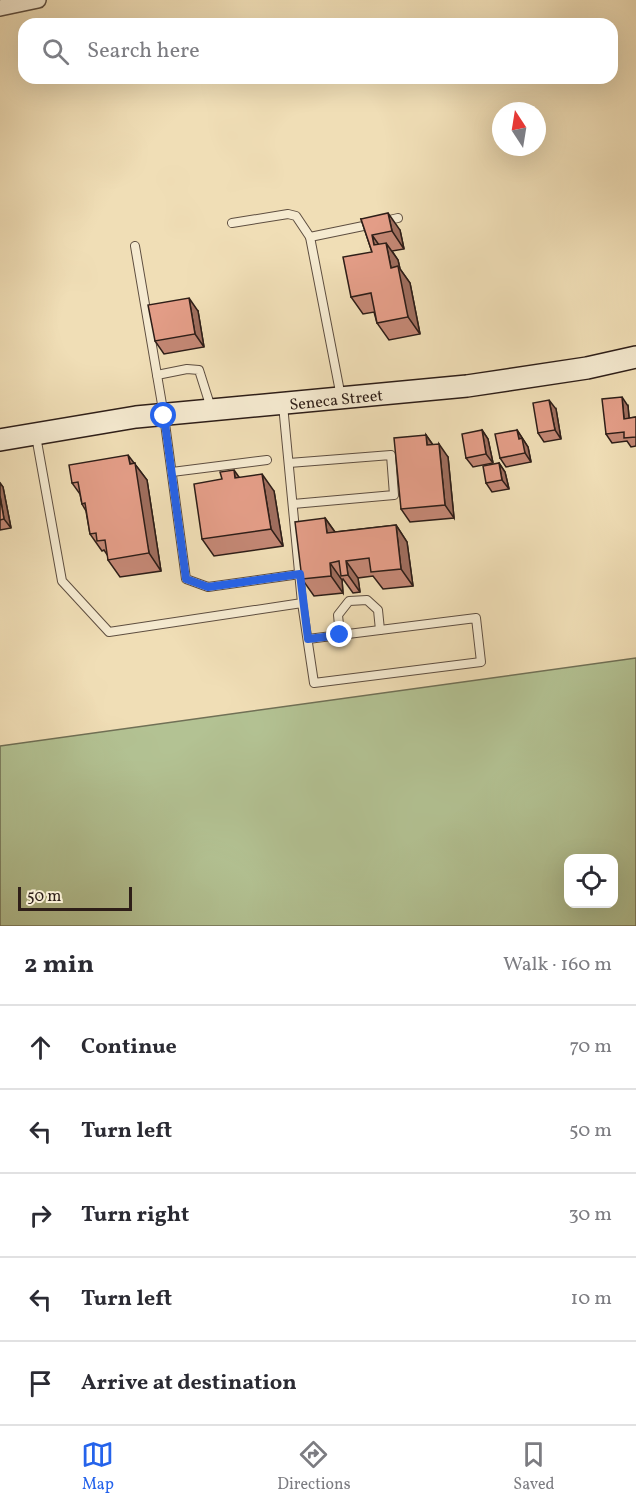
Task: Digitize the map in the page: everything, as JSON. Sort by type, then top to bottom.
[{"type":"street","points":[[0,8],[38,0]]},
{"type":"street","name":"Seneca Street","points":[[0,440],[136,417],[212,412],[467,386],[587,368],[636,357]]},
{"type":"lane","points":[[232,223],[288,214],[296,216],[310,237],[341,399]]},
{"type":"lane","points":[[310,237],[398,218]]},
{"type":"lane","points":[[135,246],[164,416],[186,579],[208,587],[300,574]]},
{"type":"lane","points":[[157,375],[187,369],[199,370],[212,412]]},
{"type":"lane","points":[[283,405],[302,603],[314,683],[481,662],[476,618],[308,639]]},
{"type":"lane","points":[[36,434],[62,581],[109,632],[302,603]]},
{"type":"lane","points":[[289,464],[391,455],[394,495],[293,504]]},
{"type":"lane","points":[[172,472],[267,460]]},
{"type":"lane","points":[[340,635],[338,615],[349,602],[367,600],[372,604],[378,610],[380,630]]},
{"type":"green space","points":[[636,658],[636,926],[0,926],[0,746]]},
{"type":"building","points":[[388,213],[392,231],[372,235],[374,245],[386,243],[391,268],[398,266],[408,317],[377,323],[371,293],[351,297],[343,257],[372,252],[361,219]]},
{"type":"building","points":[[189,298],[195,334],[155,341],[148,305]]},
{"type":"building","points":[[622,397],[624,419],[636,417],[636,437],[624,438],[624,432],[606,434],[602,399]]},
{"type":"building","points":[[549,400],[555,430],[538,433],[533,403]]},
{"type":"building","points":[[482,430],[486,454],[466,458],[462,434]]},
{"type":"building","points":[[517,430],[519,439],[522,438],[525,453],[500,458],[495,434]]},
{"type":"building","points":[[426,435],[427,445],[439,444],[445,505],[401,509],[394,438]]},
{"type":"building","points":[[128,455],[130,464],[135,463],[149,553],[108,560],[105,540],[97,541],[96,533],[90,534],[85,503],[82,504],[78,482],[72,483],[69,465]]},
{"type":"building","points":[[499,463],[502,480],[486,483],[483,466]]},
{"type":"building","points":[[234,470],[235,478],[262,474],[271,529],[202,539],[194,484],[222,479],[220,472]]},
{"type":"building","points":[[0,496],[4,519],[0,520]]},
{"type":"building","points":[[325,518],[327,533],[396,525],[401,569],[371,572],[369,558],[346,561],[348,575],[341,576],[339,561],[330,563],[331,576],[302,579],[295,522]]},
{"type":"route","points":[[164,416],[186,579],[208,587],[300,574],[308,639],[340,635]]}]
